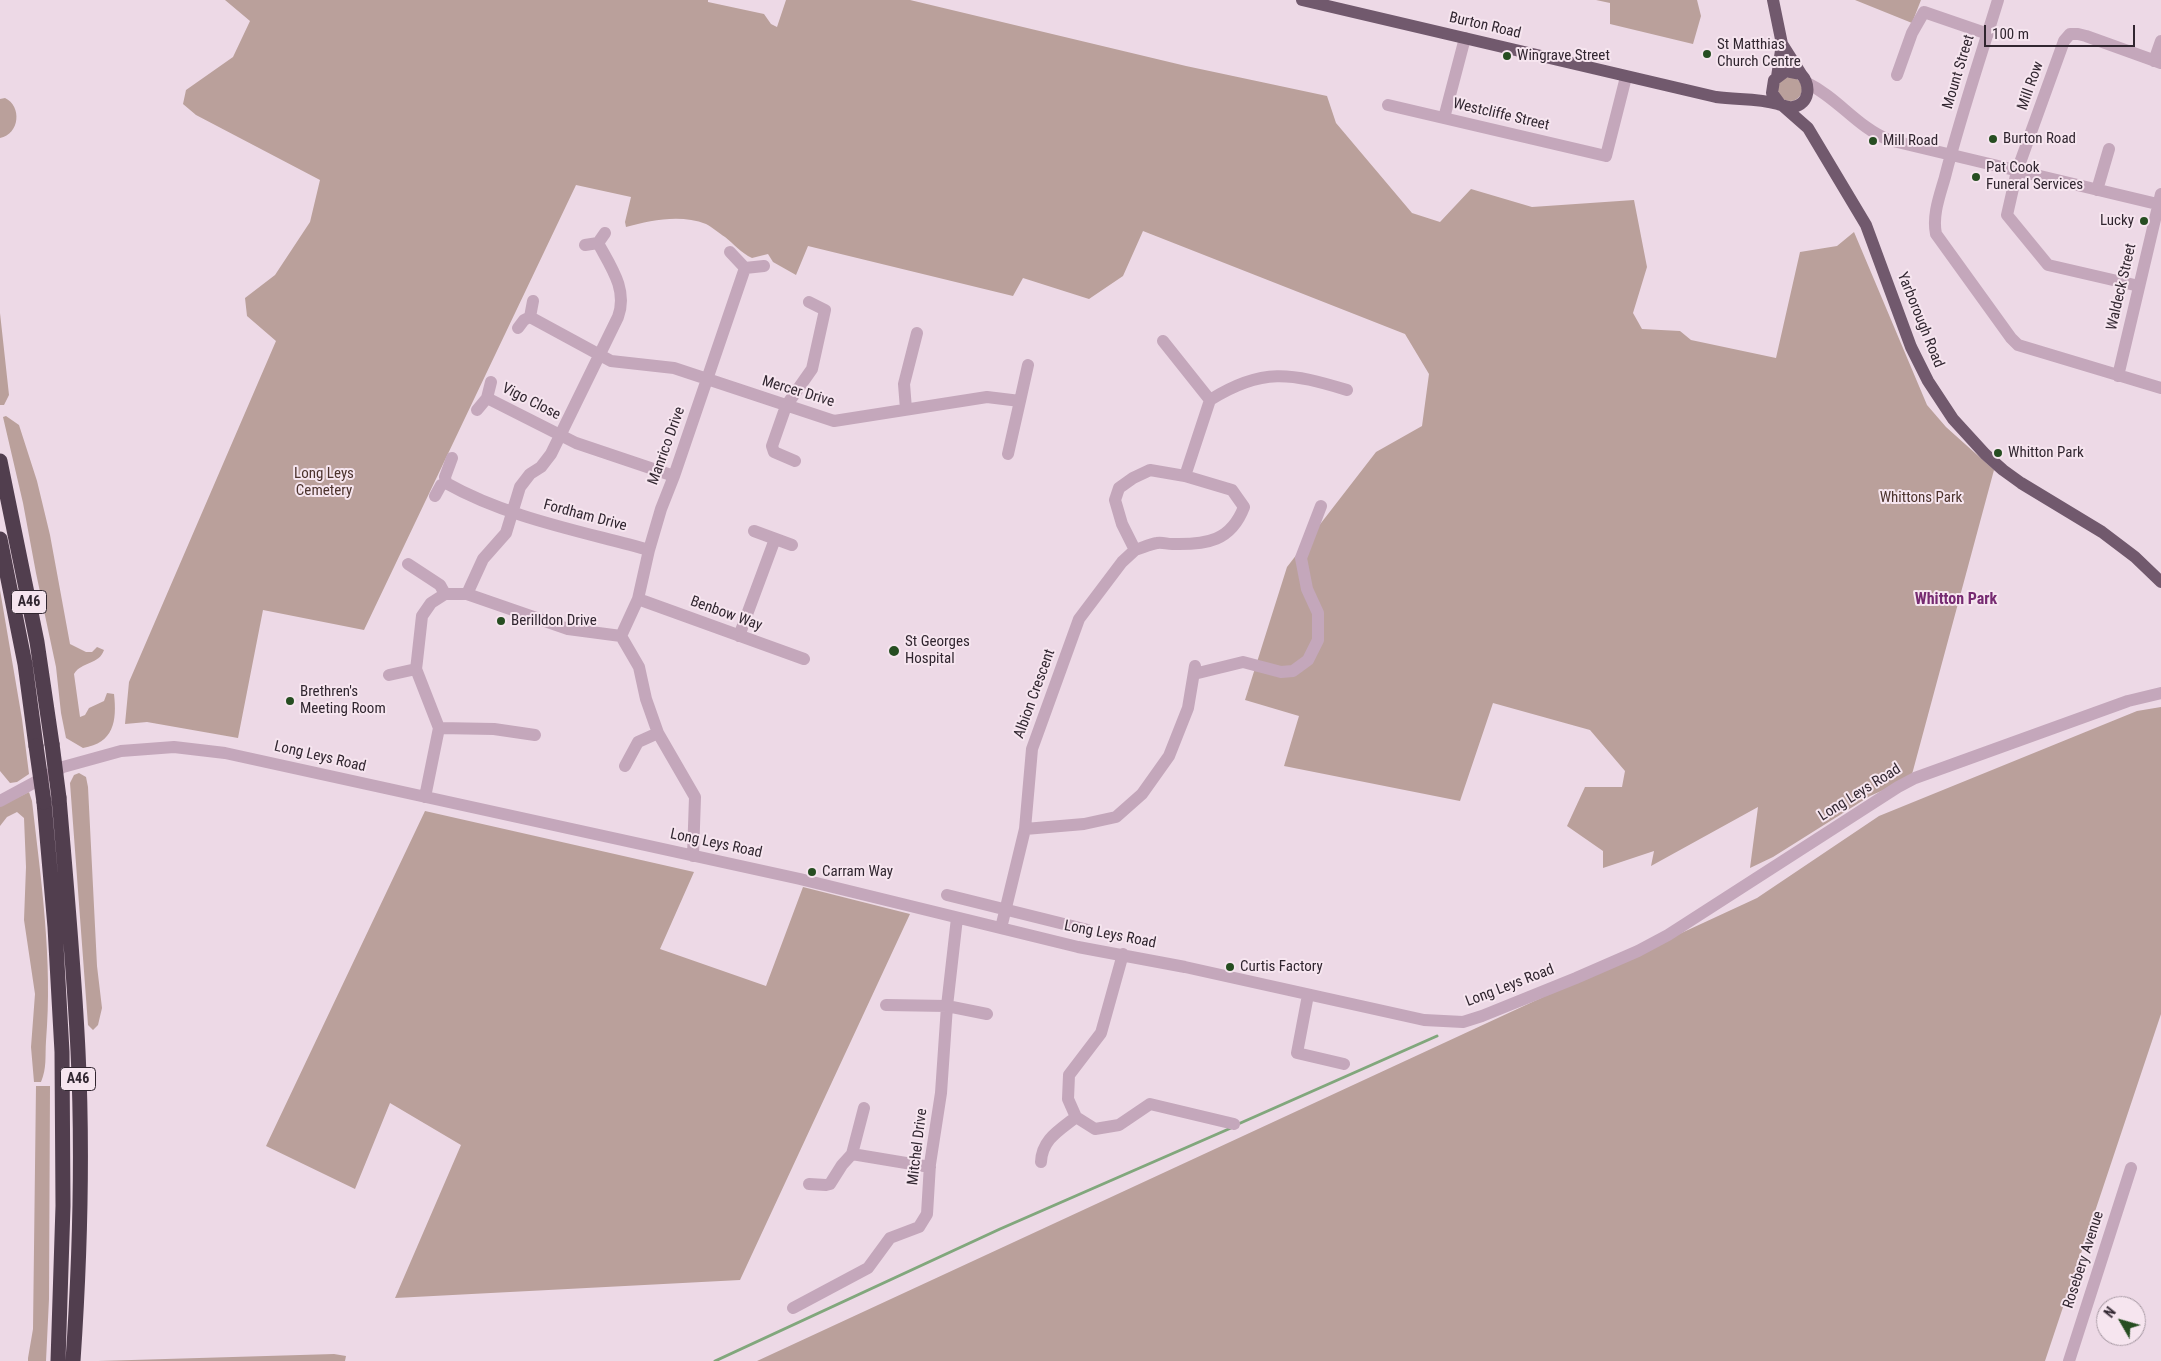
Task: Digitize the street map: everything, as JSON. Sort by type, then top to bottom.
[{"type":"highway","name":"A46","points":[[0,461],[37,642],[59,798],[70,925],[78,1053],[80,1209],[73,1361]]},
{"type":"highway","name":"A46","points":[[0,539],[25,664],[44,802],[56,927],[62,1052],[63,1206],[58,1361]]},
{"type":"main road","name":"Burton Road","points":[[1302,0],[1711,96],[1729,99],[1748,98],[1781,105]]},
{"type":"main road","points":[[1773,0],[1782,44],[1804,78],[1808,128]]},
{"type":"main road","points":[[1782,44],[1772,93],[1781,105],[1808,128]]},
{"type":"main road","points":[[1748,98],[1763,90],[1781,73],[1791,71],[1804,78]]},
{"type":"main road","points":[[1781,105],[1792,107],[1805,99]]},
{"type":"main road","name":"Yarborough Road","points":[[1808,128],[1866,225],[1911,347],[1928,381],[1952,419],[2003,470],[2102,532],[2135,557],[2161,582]]},
{"type":"street","name":"Mount Street","points":[[1950,154],[1998,0]]},
{"type":"street","points":[[1897,75],[1912,33],[1924,12],[1988,34]]},
{"type":"street","name":"Mill Row","points":[[2139,286],[2048,265],[2007,215],[2018,171],[2064,41],[2070,34],[2078,34],[2158,62]]},
{"type":"street","points":[[1444,118],[1465,38]]},
{"type":"street","points":[[2158,62],[2161,41]]},
{"type":"street","name":"Westcliffe Street","points":[[1388,105],[1606,156],[1626,76]]},
{"type":"street","points":[[1804,78],[1876,135],[1889,140],[2097,190],[2160,201]]},
{"type":"street","points":[[1805,99],[1819,97],[1834,100]]},
{"type":"street","points":[[2097,190],[2109,149]]},
{"type":"street","points":[[1950,154],[1935,214],[1934,225],[1936,234],[2011,338],[2018,345],[2161,388]]},
{"type":"street","name":"Waldeck Street","points":[[2118,376],[2160,201]]},
{"type":"street","points":[[467,594],[483,559],[506,533],[520,488],[530,474],[541,467],[551,454],[618,317],[622,302],[617,278],[596,240]]},
{"type":"street","points":[[730,252],[745,268],[764,266]]},
{"type":"street","name":"Manrico Drive","points":[[621,636],[638,599],[661,508],[708,379],[745,268]]},
{"type":"street","points":[[518,328],[530,317],[533,300]]},
{"type":"street","points":[[796,461],[774,452],[772,446],[786,406],[812,369],[825,310],[810,302]]},
{"type":"street","name":"Mercer Drive","points":[[530,317],[611,361],[674,368],[834,421],[987,397],[1020,401]]},
{"type":"street","points":[[906,409],[904,384],[917,333]]},
{"type":"street","points":[[1163,341],[1210,400]]},
{"type":"street","points":[[1008,454],[1028,366]]},
{"type":"street","points":[[1185,476],[1210,400],[1232,386],[1267,376],[1311,379],[1347,390]]},
{"type":"street","name":"Vigo Close","points":[[477,410],[488,398],[491,382]]},
{"type":"street","name":"Vigo Close","points":[[488,398],[560,435],[586,446],[674,476]]},
{"type":"street","points":[[435,496],[441,485],[446,483],[445,477],[452,458]]},
{"type":"street","name":"Albion Crescent","points":[[1001,928],[1025,829],[1032,749],[1079,619],[1122,562],[1135,550],[1158,543],[1191,544],[1217,540],[1228,533],[1239,521],[1244,507],[1232,490],[1185,476],[1150,470],[1133,478],[1119,488],[1114,500],[1122,524],[1135,550]]},
{"type":"street","name":"Fordham Drive","points":[[446,483],[474,498],[513,512],[649,550]]},
{"type":"street","points":[[1025,829],[1084,824],[1116,818],[1142,794],[1169,756],[1188,708],[1194,670],[1243,662],[1281,672],[1293,671],[1308,660],[1318,640],[1318,613],[1307,589],[1301,558],[1321,506]]},
{"type":"street","points":[[754,531],[792,546]]},
{"type":"street","points":[[739,636],[775,539]]},
{"type":"street","points":[[408,564],[440,584],[445,594]]},
{"type":"street","points":[[425,797],[438,728],[416,669],[422,616],[431,603],[445,594],[467,594],[568,630],[621,636],[639,667],[646,699],[658,733],[695,797],[693,856]]},
{"type":"street","name":"Benbow Way","points":[[638,599],[804,659]]},
{"type":"street","points":[[389,675],[416,669]]},
{"type":"street","name":"Long Leys Road","points":[[0,801],[63,767],[121,750],[174,747],[225,753],[693,856],[1078,947],[1123,954],[1424,1020],[1463,1022],[1482,1016],[1643,949],[1915,778],[2128,701],[2161,693]]},
{"type":"street","points":[[438,728],[494,729],[535,735]]},
{"type":"street","points":[[626,766],[638,742],[658,733]]},
{"type":"street","points":[[947,895],[1088,930]]},
{"type":"street","name":"Mitchel Drive","points":[[793,1308],[868,1268],[890,1238],[919,1227],[927,1214],[930,1167],[942,1093],[947,1006],[957,918]]},
{"type":"street","points":[[1123,954],[1101,1033],[1069,1075],[1068,1099],[1076,1117],[1096,1129],[1104,1128],[1119,1124],[1150,1104],[1234,1124]]},
{"type":"street","points":[[1308,995],[1297,1053],[1344,1064]]},
{"type":"street","points":[[886,1006],[947,1006],[987,1014]]},
{"type":"street","points":[[809,1184],[830,1184],[842,1165],[852,1154],[864,1108]]},
{"type":"street","points":[[1041,1162],[1042,1152],[1048,1141],[1060,1128],[1076,1117]]},
{"type":"street","points":[[852,1154],[930,1167]]},
{"type":"street","name":"Rosebery Avenue","points":[[2069,1361],[2131,1168]]},
{"type":"green space","points":[[225,0],[708,0],[708,2],[764,14],[771,24],[777,27],[786,0],[910,0],[1186,66],[1327,96],[1336,123],[1412,213],[1440,222],[1471,189],[1532,207],[1634,200],[1647,267],[1633,313],[1642,329],[1680,331],[1691,340],[1776,358],[1800,252],[1837,246],[1854,232],[1927,405],[1946,427],[1994,470],[1911,778],[1870,796],[1773,857],[1750,868],[1758,807],[1651,866],[1654,851],[1603,868],[1603,851],[1567,826],[1585,787],[1622,787],[1625,771],[1590,730],[1493,703],[1460,801],[1284,766],[1299,716],[1245,700],[1287,567],[1376,452],[1422,426],[1429,374],[1405,334],[1143,231],[1123,276],[1089,299],[1023,278],[1013,296],[808,246],[796,275],[773,262],[768,254],[752,258],[748,256],[711,227],[696,221],[666,219],[626,227],[625,222],[631,197],[576,185],[364,630],[263,610],[238,738],[147,722],[125,724],[129,682],[276,341],[247,316],[245,298],[275,275],[310,222],[320,180],[196,115],[183,104],[186,90],[233,57],[250,21]]},
{"type":"green space","points":[[1596,0],[1697,0],[1701,16],[1693,44],[1610,24],[1610,3]]},
{"type":"green space","points":[[1855,0],[1921,0],[1912,23]]},
{"type":"green space","points":[[1790,77],[1799,80],[1802,89],[1799,98],[1790,101],[1781,98],[1778,89],[1781,80]]},
{"type":"green space","points":[[5,98],[14,107],[16,120],[12,131],[0,138],[0,99]]},
{"type":"green space","points":[[0,313],[9,395],[4,405],[0,405]]},
{"type":"green space","points":[[6,416],[19,425],[37,481],[50,535],[70,644],[86,652],[92,652],[97,647],[104,650],[102,655],[81,667],[74,674],[80,717],[85,715],[89,708],[104,701],[107,693],[114,694],[114,722],[107,736],[93,745],[83,748],[66,738],[56,667],[23,503],[3,417]]},
{"type":"green space","points":[[0,590],[22,719],[29,774],[17,782],[10,783],[0,771]]},
{"type":"green space","points":[[2161,707],[2161,1014],[2045,1361],[757,1361],[1757,898],[1879,816],[2137,711]]},
{"type":"green space","points":[[79,773],[86,777],[88,787],[97,966],[102,1008],[98,1025],[93,1030],[88,1025],[70,783],[74,775]]},
{"type":"green space","points":[[29,792],[32,801],[39,861],[47,951],[48,1011],[45,1067],[41,1082],[34,1082],[31,1047],[35,994],[24,920],[26,867],[24,818],[17,812],[7,817],[0,826],[0,806]]},
{"type":"green space","points":[[425,811],[694,872],[660,949],[766,986],[803,887],[910,914],[740,1280],[395,1298],[461,1145],[390,1103],[355,1189],[266,1146]]},
{"type":"green space","points":[[36,1086],[50,1086],[49,1299],[46,1361],[28,1361],[33,1329]]},
{"type":"green space","points":[[334,1354],[346,1356],[345,1361],[98,1361]]},
{"type":"waterway","points":[[1236,1125],[1437,1036]]},
{"type":"waterway","points":[[715,1361],[1000,1229],[1231,1128]]},
{"type":"place","name":"St Matthias Church Centre","points":[[1707,54]]},
{"type":"place","name":"Wingrave Street","points":[[1507,56]]},
{"type":"place","name":"Burton Road","points":[[1993,139]]},
{"type":"place","name":"Mill Road","points":[[1873,141]]},
{"type":"place","name":"Pat Cook Funeral Services","points":[[1976,177]]},
{"type":"place","name":"Lucky","points":[[2144,221]]},
{"type":"place","name":"Whitton Park","points":[[1998,453]]},
{"type":"place","name":"Berilldon Drive","points":[[501,621]]},
{"type":"place","name":"St Georges Hospital","points":[[894,651]]},
{"type":"place","name":"Brethren's Meeting Room","points":[[290,701]]},
{"type":"place","name":"Carram Way","points":[[812,872]]},
{"type":"place","name":"Curtis Factory","points":[[1230,967]]},
{"type":"district","name":"Whitton Park","points":[[1956,600]]},
{"type":"park label","name":"Long Leys Cemetery","points":[[324,482]]},
{"type":"park label","name":"Whittons Park","points":[[1921,498]]}]
